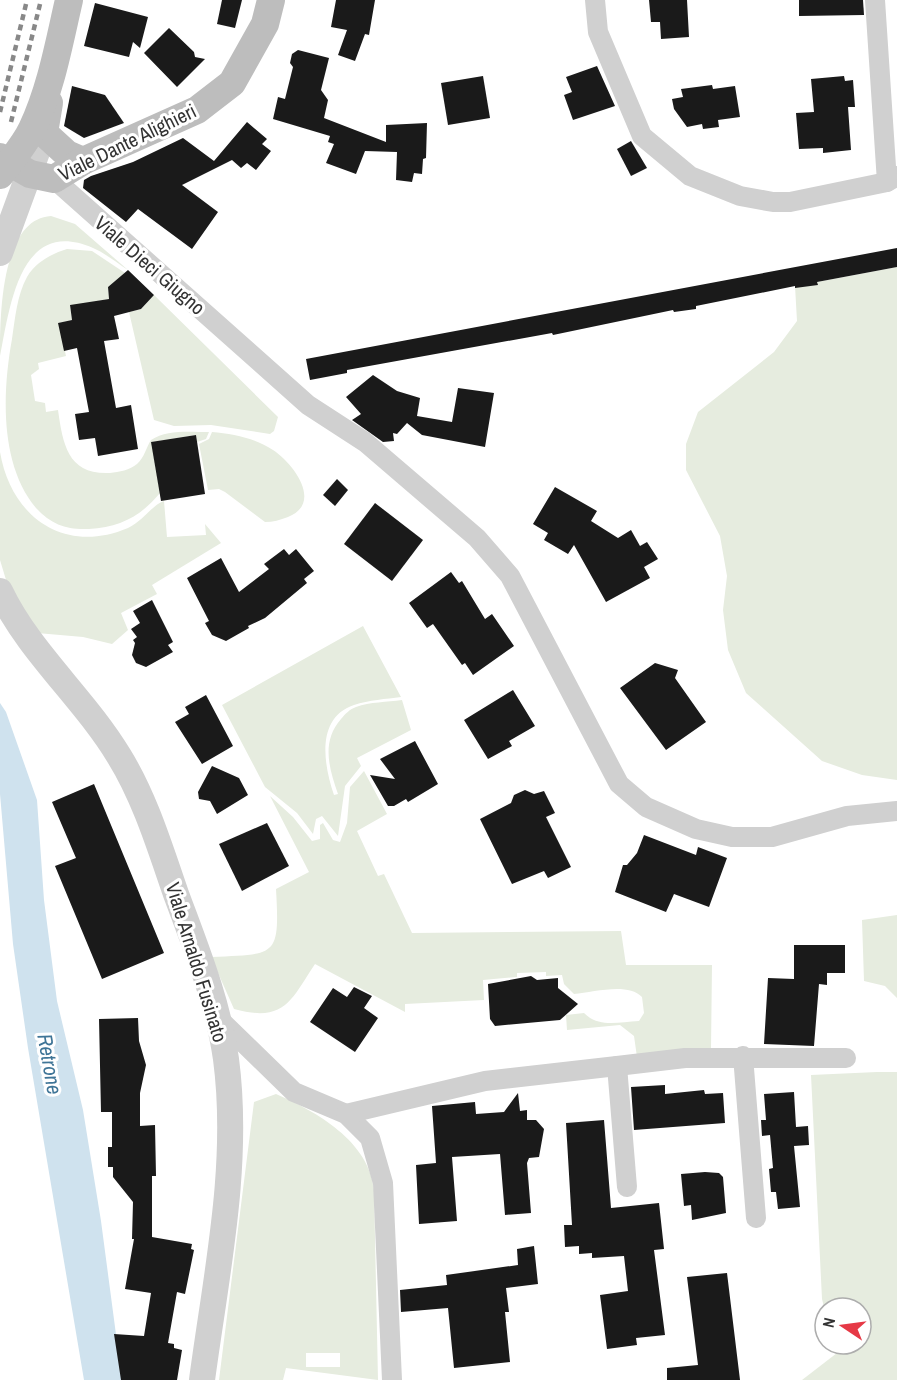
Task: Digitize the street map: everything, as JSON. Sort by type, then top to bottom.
[{"type":"main road","points":[[19,170],[55,59],[69,0]]},
{"type":"main road","name":"Viale Dante Alighieri","points":[[19,170],[83,161],[197,110],[232,83],[265,24],[271,0]]},
{"type":"main road","name":"Viale Dante Alighieri","points":[[44,133],[55,59]]},
{"type":"main road","points":[[44,133],[67,154],[83,161]]},
{"type":"street","points":[[595,0],[598,32],[642,136],[690,176],[740,196],[773,202],[790,202],[892,179],[875,0]]},
{"type":"street","name":"Viale Dante Alighieri","points":[[19,170],[44,133]]},
{"type":"street","points":[[0,253],[19,170]]},
{"type":"street","name":"Viale Dieci Giugno","points":[[19,170],[248,350],[308,405],[366,441],[477,538],[510,576],[619,784],[646,807],[696,829],[732,837],[772,837],[847,816],[897,812]]},
{"type":"street","name":"Viale Arnaldo Fusinato","points":[[0,591],[26,634],[94,719],[130,776],[154,832],[218,1018],[230,1098],[231,1140],[202,1380]]},
{"type":"street","points":[[218,1018],[294,1092],[346,1114],[370,1138],[383,1183],[392,1380]]},
{"type":"street","points":[[346,1114],[484,1081],[685,1058],[743,1056],[846,1058]]},
{"type":"street","points":[[743,1056],[756,1218]]},
{"type":"street","points":[[617,1066],[627,1187]]},
{"type":"shaded area","points":[[51,216],[75,224],[128,270],[93,248],[68,241],[49,244],[34,255],[23,271],[8,314],[0,356],[3,296],[12,252],[22,234],[34,221]]},
{"type":"shaded area","points":[[67,249],[92,251],[125,273],[108,287],[109,299],[70,306],[72,320],[59,323],[66,356],[38,363],[39,369],[31,375],[35,401],[45,403],[46,412],[58,410],[62,435],[76,463],[96,472],[117,472],[137,464],[151,440],[157,436],[179,432],[209,432],[206,439],[197,442],[196,435],[152,442],[160,493],[145,508],[129,519],[100,528],[74,529],[60,525],[48,519],[36,508],[24,491],[16,471],[7,428],[6,383],[15,315],[21,291],[27,277],[39,263]]},
{"type":"shaded area","points":[[897,267],[897,780],[862,775],[822,761],[746,693],[728,650],[723,610],[727,576],[720,536],[686,470],[686,444],[698,412],[774,352],[797,321],[795,286],[817,285],[817,282]]},
{"type":"shaded area","points":[[154,295],[278,417],[274,431],[270,434],[211,425],[174,426],[154,420],[129,312],[141,309]]},
{"type":"shaded area","points":[[212,432],[236,435],[251,440],[281,456],[302,484],[303,503],[298,511],[285,518],[265,522],[225,492],[219,489],[208,490],[199,444],[209,439]]},
{"type":"shaded area","points":[[0,452],[6,475],[28,512],[44,524],[62,533],[83,537],[105,535],[128,528],[164,501],[167,537],[206,535],[205,524],[221,543],[152,585],[157,594],[121,613],[128,630],[112,644],[83,637],[37,633],[13,603],[0,560]]},
{"type":"shaded area","points":[[363,626],[401,697],[354,705],[342,711],[333,720],[328,732],[326,757],[327,771],[334,795],[338,794],[330,765],[329,746],[335,728],[348,712],[367,704],[402,700],[411,730],[357,758],[361,766],[345,786],[338,836],[322,816],[316,819],[313,834],[297,813],[265,787],[222,705]]},
{"type":"shaded area","points":[[364,771],[387,814],[357,831],[378,876],[384,874],[412,933],[621,931],[626,965],[712,965],[711,1049],[637,1057],[634,1036],[620,1025],[567,1030],[566,1015],[584,1013],[596,1021],[609,1023],[639,1021],[644,1013],[642,997],[636,992],[620,989],[574,994],[564,984],[562,975],[546,976],[546,972],[517,973],[517,977],[483,980],[484,1000],[405,1004],[405,1012],[315,964],[292,998],[276,1010],[251,1013],[234,1009],[211,957],[249,955],[269,948],[277,928],[276,889],[309,872],[270,796],[293,817],[312,841],[320,839],[320,825],[323,823],[333,840],[340,842],[347,823],[350,787]]},
{"type":"shaded area","points":[[897,915],[897,998],[885,986],[864,981],[862,920]]},
{"type":"shaded area","points":[[897,1072],[897,1380],[802,1380],[833,1356],[873,1356],[873,1296],[822,1296],[811,1075]]},
{"type":"shaded area","points":[[276,1094],[324,1119],[352,1143],[370,1173],[374,1190],[378,1380],[286,1368],[283,1380],[219,1380],[254,1102]],"holes":[[[306,1353],[340,1353],[340,1367],[306,1367]]]},
{"type":"water","name":"Retrone","points":[[0,703],[6,712],[37,800],[44,900],[57,1001],[83,1110],[101,1221],[122,1380],[84,1380],[28,1048],[13,944],[0,794]]},
{"type":"building","points":[[222,0],[242,0],[235,28],[217,24]]},
{"type":"building","points":[[336,0],[375,0],[369,35],[365,34],[355,61],[338,55],[347,30],[331,27]]},
{"type":"building","points":[[649,0],[687,0],[689,37],[661,39],[660,22],[651,22]]},
{"type":"building","points":[[799,0],[863,0],[864,15],[799,16]]},
{"type":"building","points":[[95,3],[148,17],[140,48],[133,42],[129,57],[84,46]]},
{"type":"building","points":[[169,28],[194,52],[195,57],[205,59],[177,87],[144,53]]},
{"type":"building","points":[[298,50],[329,58],[321,90],[328,100],[324,118],[386,142],[386,125],[427,123],[426,158],[423,159],[422,174],[414,173],[412,182],[396,180],[397,152],[365,151],[356,174],[326,163],[334,144],[328,142],[330,136],[273,119],[278,97],[285,99],[293,67],[290,63],[292,54]]},
{"type":"building","points":[[597,66],[615,106],[573,120],[564,95],[572,92],[566,77]]},
{"type":"building","points":[[483,76],[490,118],[448,125],[441,83]]},
{"type":"building","points":[[844,76],[845,81],[853,80],[855,107],[848,107],[851,150],[823,153],[823,148],[799,149],[796,113],[814,112],[811,79]]},
{"type":"building","points":[[712,85],[713,89],[735,86],[740,117],[718,120],[719,127],[703,129],[702,124],[687,127],[674,109],[672,99],[683,97],[681,89]]},
{"type":"building","points":[[72,86],[105,95],[124,123],[84,138],[64,126]]},
{"type":"building","points":[[247,122],[267,139],[262,144],[271,151],[256,170],[247,163],[241,168],[232,160],[182,185],[218,212],[192,249],[138,209],[126,222],[83,188],[84,180],[91,176],[133,162],[183,138],[214,161]]},
{"type":"building","points":[[631,141],[647,168],[631,176],[617,149]]},
{"type":"building","points":[[897,248],[897,267],[817,282],[818,285],[795,288],[795,286],[696,306],[696,309],[674,312],[673,310],[553,335],[552,333],[347,370],[347,373],[310,380],[306,359]]},
{"type":"building","points":[[128,270],[154,295],[141,309],[114,316],[119,339],[104,341],[116,408],[131,405],[138,449],[98,456],[95,438],[79,440],[75,414],[89,412],[77,348],[64,351],[58,323],[72,320],[70,305],[109,299],[108,287]]},
{"type":"building","points":[[373,375],[397,391],[420,398],[417,416],[452,422],[458,388],[494,393],[485,447],[422,435],[407,423],[397,434],[393,433],[394,441],[383,442],[352,420],[361,414],[346,397]]},
{"type":"building","points":[[196,435],[205,494],[161,501],[151,442]]},
{"type":"building","points":[[337,479],[348,490],[335,506],[323,495]]},
{"type":"building","points":[[555,487],[597,511],[591,521],[618,538],[631,530],[640,546],[647,542],[658,559],[644,567],[650,578],[606,602],[574,545],[568,554],[544,540],[548,533],[533,524]]},
{"type":"building","points":[[375,503],[423,540],[392,581],[344,544]]},
{"type":"building","points":[[284,549],[289,555],[296,549],[314,571],[304,579],[307,583],[265,618],[226,641],[212,635],[205,623],[209,621],[187,578],[221,558],[239,592],[269,569],[264,564]]},
{"type":"building","points":[[451,572],[459,583],[462,581],[485,619],[492,614],[514,646],[473,675],[465,663],[462,665],[433,624],[427,628],[409,603]]},
{"type":"building","points":[[152,600],[173,642],[168,645],[173,652],[146,667],[136,663],[132,655],[135,643],[133,640],[137,637],[131,629],[140,623],[133,611]]},
{"type":"building","points":[[655,663],[678,670],[675,678],[706,722],[666,750],[620,688]]},
{"type":"building","points":[[513,690],[535,726],[509,741],[512,746],[488,759],[464,720]]},
{"type":"building","points":[[206,695],[233,746],[202,764],[175,722],[189,714],[185,707]]},
{"type":"building","points":[[415,741],[438,784],[408,802],[406,799],[394,806],[388,806],[370,775],[395,779],[380,759]]},
{"type":"building","points":[[212,766],[239,778],[248,795],[217,814],[210,801],[199,799],[198,792]]},
{"type":"building","points":[[94,784],[164,953],[102,979],[55,866],[76,858],[52,802]]},
{"type":"building","points":[[525,790],[534,794],[544,791],[555,813],[546,817],[571,867],[548,878],[544,871],[512,884],[480,819],[511,803],[514,795]]},
{"type":"building","points":[[267,823],[289,866],[242,891],[219,844]]},
{"type":"building","points":[[644,835],[696,855],[698,847],[727,858],[709,907],[674,894],[666,912],[615,892],[623,865],[627,865],[637,853]]},
{"type":"building","points":[[794,945],[845,945],[845,973],[827,973],[827,985],[819,984],[814,1046],[764,1044],[768,978],[794,979]]},
{"type":"building","points":[[531,976],[537,980],[558,978],[558,988],[578,1004],[560,1020],[495,1026],[490,1019],[488,984]]},
{"type":"building","points":[[354,987],[372,996],[364,1008],[378,1018],[355,1052],[310,1022],[333,988],[347,997]]},
{"type":"building","points":[[138,1018],[139,1041],[146,1065],[140,1093],[140,1126],[155,1125],[156,1176],[152,1176],[152,1237],[192,1244],[191,1249],[194,1250],[185,1294],[177,1292],[168,1343],[182,1350],[177,1380],[121,1380],[114,1334],[144,1336],[151,1293],[125,1289],[134,1239],[132,1239],[133,1202],[113,1177],[113,1167],[108,1167],[108,1147],[112,1147],[112,1112],[101,1112],[99,1019]]},
{"type":"building","points":[[665,1085],[665,1094],[704,1090],[705,1094],[723,1093],[725,1123],[634,1130],[631,1087]]},
{"type":"building","points":[[794,1092],[796,1127],[808,1126],[809,1145],[794,1146],[800,1207],[778,1209],[776,1192],[771,1192],[769,1169],[773,1168],[770,1135],[762,1136],[761,1120],[766,1120],[764,1094]]},
{"type":"building","points":[[518,1093],[520,1111],[527,1110],[527,1120],[536,1120],[544,1129],[539,1157],[529,1158],[527,1163],[531,1213],[505,1215],[500,1154],[452,1157],[457,1221],[419,1224],[416,1165],[436,1163],[432,1106],[475,1102],[476,1114],[504,1112]]},
{"type":"building","points":[[604,1120],[611,1208],[659,1203],[664,1249],[654,1250],[665,1335],[636,1338],[637,1345],[607,1349],[600,1295],[628,1291],[624,1256],[592,1258],[592,1253],[579,1254],[579,1246],[565,1247],[564,1225],[572,1225],[566,1123]]},
{"type":"building","points":[[719,1173],[723,1177],[726,1213],[692,1220],[691,1205],[684,1206],[681,1174]]},
{"type":"building","points":[[534,1246],[538,1284],[506,1288],[509,1312],[505,1312],[510,1362],[454,1368],[448,1308],[401,1312],[400,1290],[447,1285],[446,1275],[518,1265],[517,1249]]},
{"type":"building","points":[[727,1273],[740,1380],[667,1380],[667,1368],[698,1365],[687,1277]]},
{"type":"railway","points":[[0,112],[27,0]]},
{"type":"railway","points":[[11,122],[41,0]]}]
